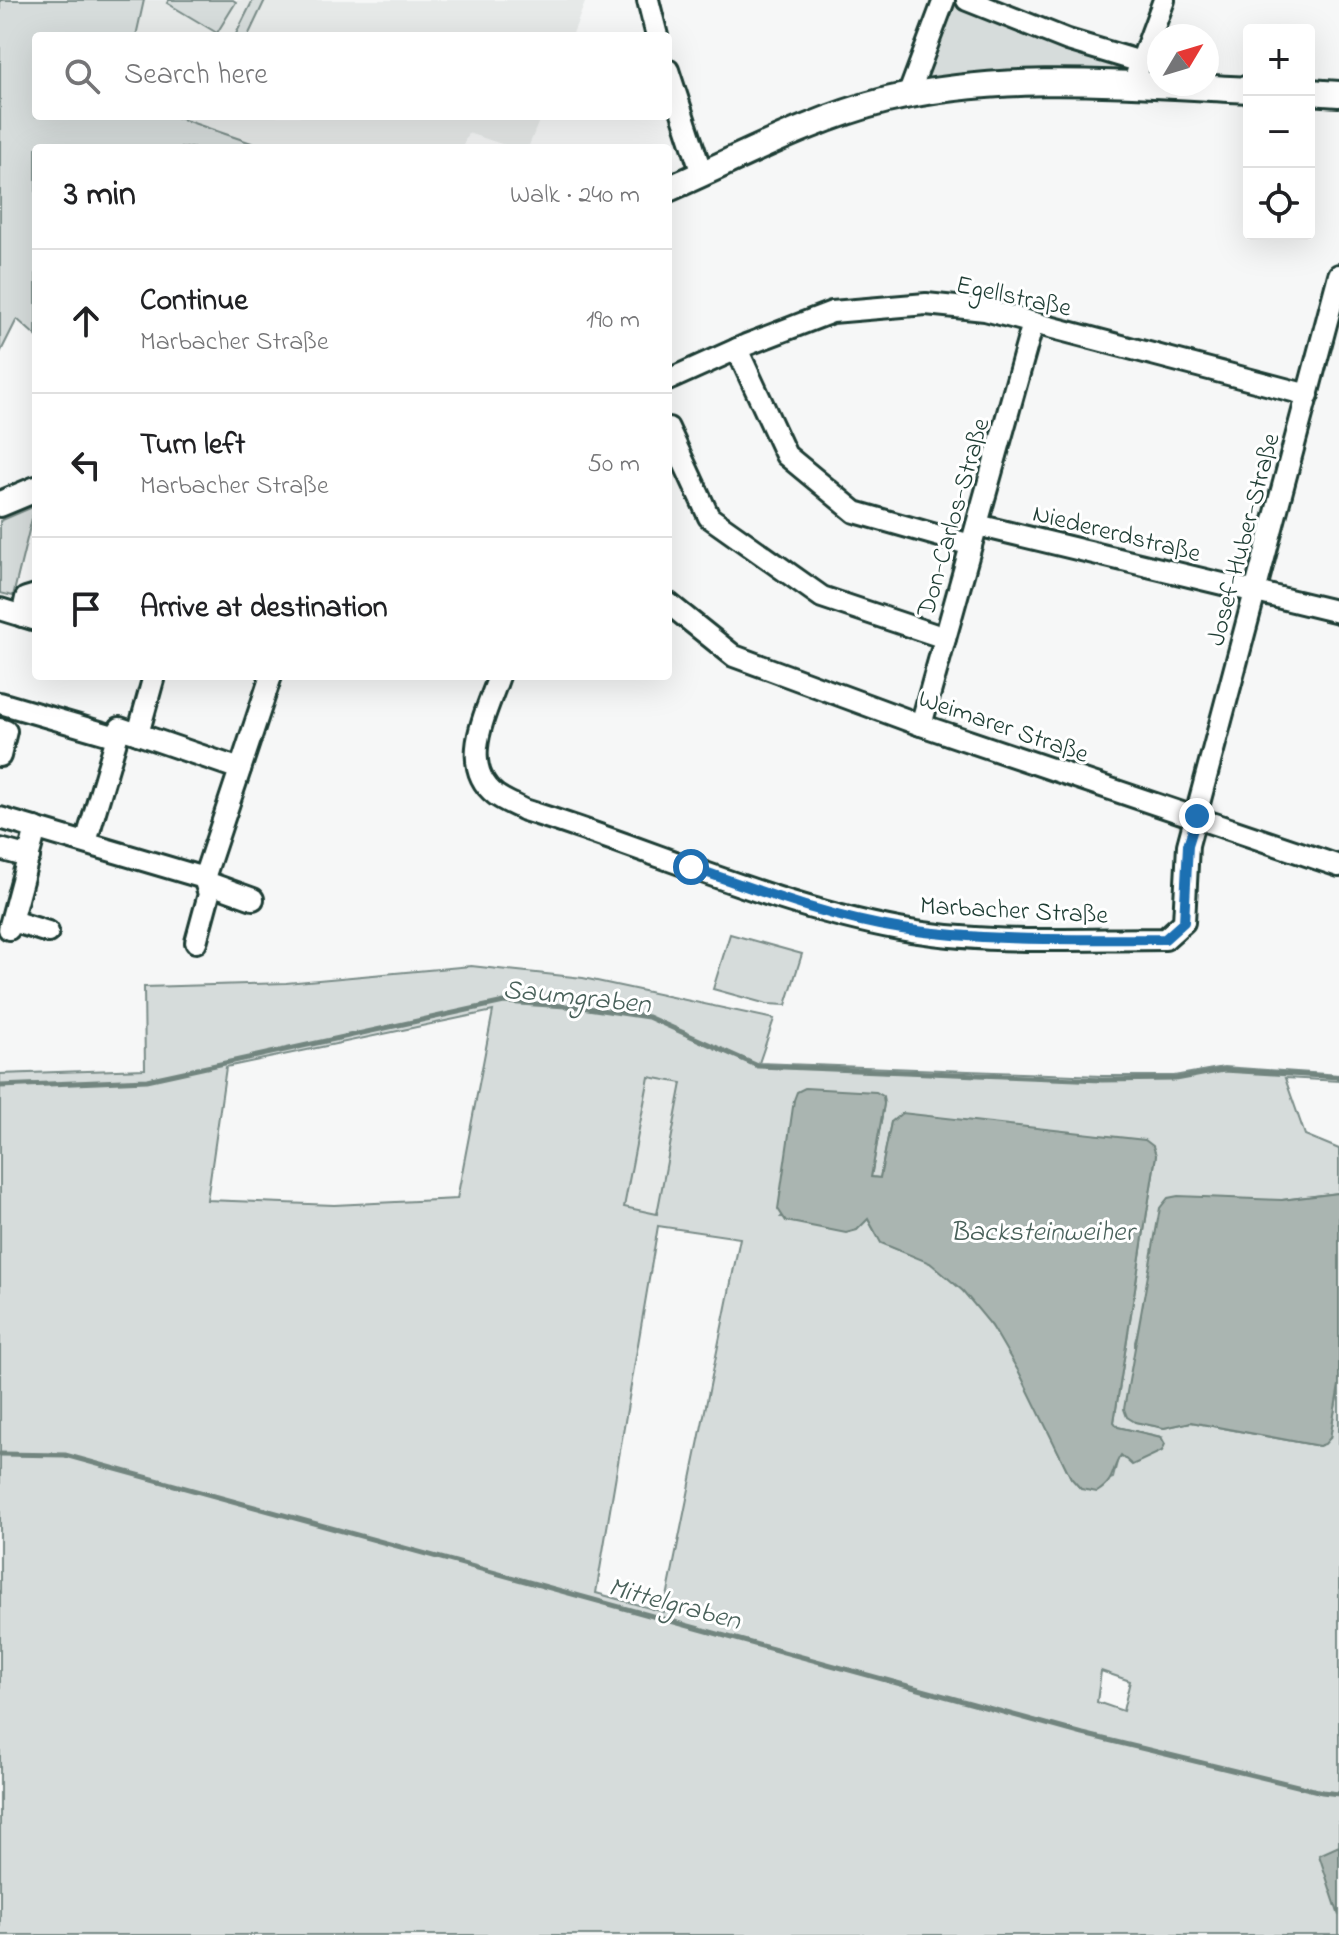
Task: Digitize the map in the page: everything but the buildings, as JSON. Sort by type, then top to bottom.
[{"type":"street","points":[[648,0],[656,32]]},
{"type":"street","points":[[908,96],[944,0]]},
{"type":"street","points":[[967,0],[1068,40],[1137,73]]},
{"type":"street","points":[[1137,73],[1164,0]]},
{"type":"street","points":[[672,187],[835,116],[908,96],[1000,82],[1137,73],[1243,89]]},
{"type":"street","points":[[672,82],[702,174]]},
{"type":"street","points":[[1315,92],[1339,94]]},
{"type":"street","name":"Josef-Huber-Straße","points":[[1197,816],[1308,395],[1332,330],[1339,275]]},
{"type":"street","name":"Egellstraße","points":[[672,378],[832,312],[926,304],[985,310],[1308,395]]},
{"type":"street","name":"Don-Carlos-Straße","points":[[921,725],[1033,323]]},
{"type":"street","name":"Niedererdstraße","points":[[737,349],[786,455],[855,512],[1339,612]]},
{"type":"street","points":[[672,437],[709,517],[822,597],[945,638]]},
{"type":"street","points":[[0,504],[32,491]]},
{"type":"street","points":[[0,609],[29,618],[26,598],[32,596]]},
{"type":"street","name":"Weimarer Straße","points":[[672,606],[734,656],[921,725],[1339,866]]},
{"type":"street","points":[[86,842],[152,680]]},
{"type":"street","points":[[196,942],[209,894],[205,880],[270,680]]},
{"type":"street","name":"Marbacher Straße","points":[[498,680],[475,744],[479,774],[494,794],[524,810],[815,910],[900,929],[984,939],[1165,939],[1184,922],[1188,845],[1197,816]]},
{"type":"street","points":[[0,756],[6,704],[128,735],[240,769]]},
{"type":"street","points":[[0,818],[205,880],[253,899]]},
{"type":"street","points":[[36,828],[10,925],[48,932]]},
{"type":"street","points":[[0,849],[29,857]]},
{"type":"shaded area","points":[[0,0],[144,0],[137,32],[32,32],[32,120],[185,120],[254,144],[32,144],[32,332],[17,319],[0,353]]},
{"type":"shaded area","points":[[144,0],[586,0],[574,32],[137,32]]},
{"type":"shaded area","points":[[169,0],[236,2],[218,32],[167,3]]},
{"type":"shaded area","points":[[253,0],[265,0],[250,32],[237,32]]},
{"type":"shaded area","points":[[953,0],[1065,44],[1135,66],[1130,79],[916,89]]},
{"type":"shaded area","points":[[185,120],[539,120],[530,144],[502,144],[468,133],[464,144],[254,144]]},
{"type":"shaded area","points":[[32,507],[13,596],[0,593],[0,521]]},
{"type":"shaded area","points":[[730,934],[802,954],[786,1005],[767,1004],[713,989]]},
{"type":"shaded area","points":[[471,966],[583,978],[774,1019],[759,1063],[1102,1076],[1174,1076],[1224,1067],[1339,1075],[1339,1081],[1285,1078],[1305,1135],[1339,1149],[1339,1193],[1282,1200],[1142,1317],[1135,1342],[1135,1422],[1164,1428],[1191,1422],[1319,1446],[1330,1438],[1339,1385],[1339,1935],[0,1935],[0,1074],[145,1069],[144,987],[286,983]],"holes":[[[493,1011],[457,1199],[334,1205],[207,1200],[226,1067]],[[649,1077],[682,1083],[657,1214],[624,1207]],[[884,1104],[871,1177],[880,1178],[891,1122],[1156,1155],[1114,1422],[1117,1427],[1161,1437],[1118,1458],[1113,1478],[1081,1489],[1071,1478],[997,1333],[952,1280],[930,1263],[881,1240],[868,1219],[781,1217]],[[658,1226],[740,1238],[664,1612],[596,1593]],[[1101,1671],[1130,1681],[1123,1711],[1097,1702]]]},
{"type":"shaded area","points":[[649,1077],[682,1083],[657,1214],[624,1208]]},
{"type":"water","name":"Backsteinweiher","points":[[805,1088],[876,1092],[883,1096],[871,1177],[880,1178],[891,1122],[902,1113],[1145,1140],[1153,1146],[1156,1155],[1114,1422],[1118,1427],[1161,1437],[1165,1444],[1162,1451],[1132,1465],[1121,1455],[1103,1488],[1097,1492],[1081,1489],[1071,1478],[1020,1374],[992,1326],[963,1291],[930,1263],[881,1243],[868,1219],[857,1230],[846,1233],[786,1221],[778,1209],[794,1100],[797,1092]]},
{"type":"water","name":"Backsteinweiher","points":[[1339,1193],[1339,1385],[1330,1438],[1325,1444],[1319,1446],[1191,1422],[1164,1428],[1135,1422],[1127,1417],[1124,1409],[1160,1208],[1168,1198],[1282,1200]]},
{"type":"water","points":[[1339,1846],[1339,1916],[1319,1855]]},
{"type":"waterway","name":"Saumgraben","points":[[0,1086],[147,1080],[504,1002],[581,1007],[648,1017],[758,1066],[1102,1080],[1175,1079],[1224,1070],[1339,1077]]},
{"type":"waterway","name":"Mittelgraben","points":[[0,1454],[65,1455],[1083,1734],[1339,1794]]},
{"type":"route","points":[[691,867],[815,910],[900,929],[984,939],[1165,939],[1184,922],[1188,845],[1197,816]]}]
